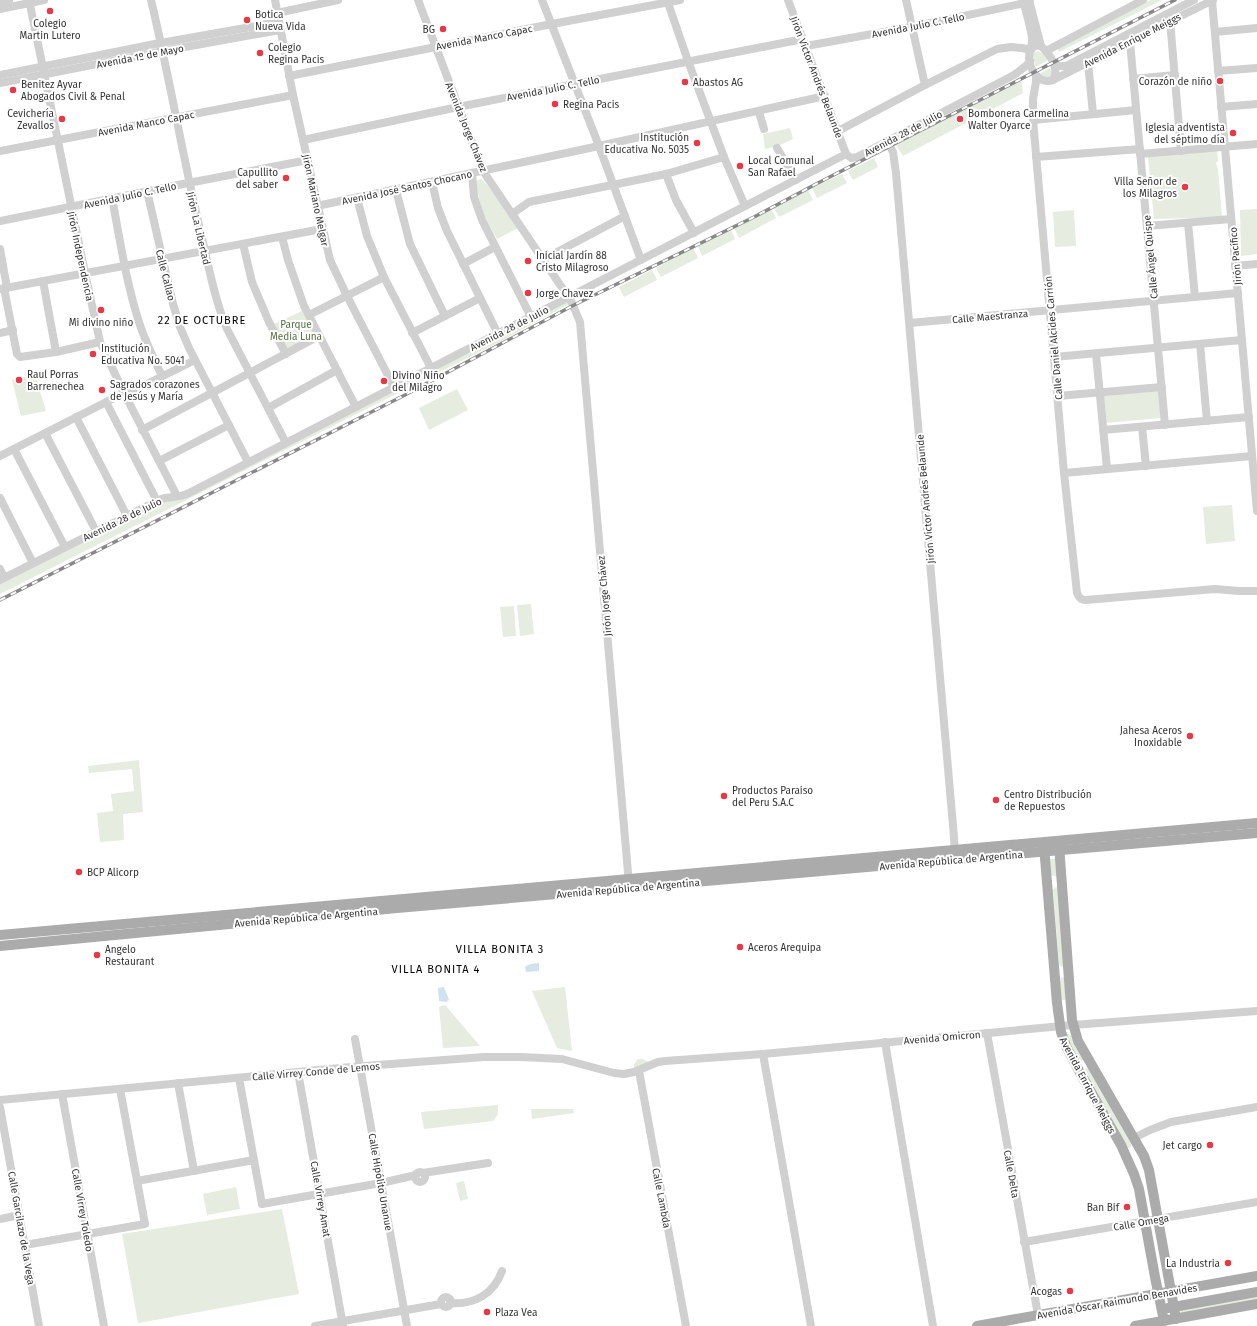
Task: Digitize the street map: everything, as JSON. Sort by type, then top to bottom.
[{"type":"main road","name":"Avenida República de Argentina","points":[[0,935],[156,926],[1059,846],[1197,833],[1257,823]]},
{"type":"main road","name":"Avenida República de Argentina","points":[[1197,833],[1257,833]]},
{"type":"main road","name":"Avenida Enrique Meiggs","points":[[1059,846],[1073,1025],[1078,1041],[1144,1156],[1149,1170],[1176,1319]]},
{"type":"main road","name":"Avenida Enrique Meiggs","points":[[1044,847],[1059,1027],[1066,1046],[1078,1069],[1129,1161],[1139,1189],[1164,1321]]},
{"type":"main road","points":[[1047,886],[1062,885]]},
{"type":"main road","name":"Avenida República de Argentina","points":[[0,946],[118,929]]},
{"type":"main road","points":[[1056,1003],[1070,1002]]},
{"type":"main road","points":[[1078,1069],[1090,1062]]},
{"type":"main road","name":"Avenida Óscar Raimundo Benavides","points":[[977,1326],[1257,1276]]},
{"type":"main road","name":"Avenida Óscar Raimundo Benavides","points":[[1161,1309],[1257,1292]]},
{"type":"main road","points":[[1135,1326],[1257,1304]]},
{"type":"street","points":[[0,2],[9,0]]},
{"type":"street","points":[[0,9],[44,0]]},
{"type":"street","name":"Jirón La Libertad","points":[[151,0],[162,47],[188,183],[221,315],[286,443]]},
{"type":"street","name":"Jirón Mariano Melgar","points":[[275,0],[293,95],[330,260],[394,387]]},
{"type":"street","name":"Avenida 1º de Mayo","points":[[0,83],[43,71],[162,47],[338,0]]},
{"type":"street","name":"Avenida Jorge Chávez","points":[[418,0],[483,170],[574,305]]},
{"type":"street","points":[[542,0],[600,146],[641,260]]},
{"type":"street","name":"Avenida Manco Capac","points":[[289,76],[668,1],[680,0]]},
{"type":"street","name":"Jirón Victor Andrés Belaunde","points":[[788,0],[846,154]]},
{"type":"street","points":[[906,0],[925,85]]},
{"type":"street","points":[[838,131],[925,85],[998,49],[1011,47],[1032,49],[1037,45],[1044,48],[1143,0]]},
{"type":"street","name":"Avenida Enrique Meiggs","points":[[1052,80],[1067,69],[1194,0]]},
{"type":"street","name":"Avenida Enrique Meiggs","points":[[1067,69],[1088,62],[1212,0]]},
{"type":"street","name":"Jirón Pacífico","points":[[1212,0],[1257,511]]},
{"type":"street","points":[[668,1],[688,61],[724,157],[745,206]]},
{"type":"street","points":[[1026,1],[1044,48],[1054,64],[1056,74],[1049,82],[1042,81],[1035,73],[1030,61],[1032,35],[1026,1]]},
{"type":"street","name":"Avenida Julio C. Tello","points":[[303,140],[688,61],[911,26],[1026,1]]},
{"type":"street","name":"Jirón Independencia","points":[[29,2],[100,342],[124,394],[177,496]]},
{"type":"street","points":[[1170,20],[1182,151]]},
{"type":"street","points":[[1215,32],[1257,28]]},
{"type":"street","name":"Avenida 1º de Mayo","points":[[162,47],[280,30]]},
{"type":"street","name":"Calle Ángel Quispe","points":[[1130,42],[1165,425]]},
{"type":"street","name":"Avenida 28 de Julio","points":[[2,578],[157,501],[189,493],[846,154],[851,158],[857,157],[1014,75],[1030,61]]},
{"type":"street","points":[[1088,62],[1093,114]]},
{"type":"street","points":[[1054,64],[1067,69]]},
{"type":"street","points":[[1218,71],[1257,68]]},
{"type":"street","name":"Avenida 1º de Mayo","points":[[0,75],[43,71]]},
{"type":"street","name":"Avenida 28 de Julio","points":[[1014,75],[1029,71],[1035,73]]},
{"type":"street","name":"Calle Daniel Alcides Carrión","points":[[1035,73],[1036,82],[1033,99],[1033,120],[1036,157],[1064,473],[1078,597],[1082,600],[1091,600],[1215,589],[1257,591]]},
{"type":"street","points":[[1133,79],[1175,75]]},
{"type":"street","name":"Avenida Manco Capac","points":[[0,151],[293,95]]},
{"type":"street","name":"Avenida José Santos Chocano","points":[[317,206],[759,112],[825,96]]},
{"type":"street","points":[[1221,107],[1257,104]]},
{"type":"street","points":[[1033,120],[1136,110]]},
{"type":"street","points":[[759,112],[764,129]]},
{"type":"street","name":"Jirón Victor Andrés Belaunde","points":[[888,141],[893,152],[896,166],[954,855]]},
{"type":"street","points":[[1036,157],[1182,151],[1257,144]]},
{"type":"street","points":[[777,148],[796,180]]},
{"type":"street","points":[[512,214],[530,202],[666,174],[724,157]]},
{"type":"street","name":"Avenida Julio C. Tello","points":[[0,221],[308,160]]},
{"type":"street","points":[[472,173],[476,205],[482,220],[530,317]]},
{"type":"street","points":[[666,174],[676,200],[694,233]]},
{"type":"street","points":[[432,182],[442,220],[498,334]]},
{"type":"street","points":[[396,190],[410,244],[445,316]]},
{"type":"street","name":"Calle Callao","points":[[146,191],[173,304],[180,327],[195,360],[248,462]]},
{"type":"street","points":[[112,198],[125,266],[139,323],[162,376]]},
{"type":"street","points":[[357,198],[367,236],[384,277],[431,368]]},
{"type":"street","points":[[544,259],[625,216]]},
{"type":"street","points":[[1147,226],[1231,219]]},
{"type":"street","points":[[1188,223],[1195,297]]},
{"type":"street","points":[[4,288],[322,229]]},
{"type":"street","points":[[282,237],[295,285],[319,336],[356,407]]},
{"type":"street","points":[[243,244],[252,282],[269,322],[286,354]]},
{"type":"street","points":[[463,264],[495,247]]},
{"type":"street","points":[[0,249],[4,288],[17,354],[20,358],[100,342]]},
{"type":"street","points":[[1235,266],[1257,264]]},
{"type":"street","points":[[309,315],[384,277]]},
{"type":"street","points":[[43,281],[56,352]]},
{"type":"street","name":"Calle Maestranza","points":[[910,323],[1238,293]]},
{"type":"street","points":[[412,333],[480,298]]},
{"type":"street","name":"Jirón Jorge Chávez","points":[[574,305],[580,322],[582,336],[629,884]]},
{"type":"street","points":[[0,333],[13,330]]},
{"type":"street","points":[[142,430],[319,336]]},
{"type":"street","points":[[1054,357],[1242,340]]},
{"type":"street","points":[[1200,344],[1207,421]]},
{"type":"street","points":[[1096,354],[1107,469]]},
{"type":"street","points":[[0,456],[106,402],[195,360]]},
{"type":"street","points":[[268,408],[337,370]]},
{"type":"street","points":[[1058,396],[1162,387]]},
{"type":"street","points":[[106,402],[157,501]]},
{"type":"street","points":[[76,417],[127,516]]},
{"type":"street","points":[[1103,430],[1248,417]]},
{"type":"street","points":[[159,461],[229,425]]},
{"type":"street","points":[[1142,427],[1146,466]]},
{"type":"street","points":[[45,433],[96,531]]},
{"type":"street","points":[[14,449],[65,547]]},
{"type":"street","points":[[1064,473],[1252,456]]},
{"type":"street","points":[[0,498],[33,563]]},
{"type":"street","points":[[0,570],[2,578]]},
{"type":"street","name":"Avenida Omicron","points":[[630,1073],[639,1071],[658,1062],[666,1061],[763,1054],[1073,1025],[1257,1011]]},
{"type":"street","name":"Calle Delta","points":[[986,1033],[1038,1315]]},
{"type":"street","name":"Calle Hipólito Unanue","points":[[355,1039],[407,1326]]},
{"type":"street","points":[[885,1042],[933,1326]]},
{"type":"street","points":[[763,1054],[811,1326]]},
{"type":"street","name":"Calle Virrey Conde de Lemos","points":[[0,1100],[298,1072],[477,1058],[521,1057],[562,1060],[614,1073],[630,1073]]},
{"type":"street","name":"Calle Lambda","points":[[639,1071],[686,1326]]},
{"type":"street","name":"Calle Virrey Amat","points":[[298,1072],[343,1324]]},
{"type":"street","points":[[239,1078],[262,1204],[381,1183],[420,1174],[488,1163]]},
{"type":"street","points":[[178,1083],[194,1171]]},
{"type":"street","points":[[25,1245],[145,1224],[120,1089]]},
{"type":"street","name":"Calle Virrey Toledo","points":[[62,1094],[104,1326]]},
{"type":"street","name":"Calle Garcilazo de la Vega","points":[[0,1107],[39,1326]]},
{"type":"street","points":[[1134,1138],[1171,1122],[1257,1107]]},
{"type":"street","points":[[137,1181],[254,1160]]},
{"type":"street","name":"Calle Omega","points":[[1024,1242],[1257,1202]]},
{"type":"street","points":[[0,1219],[19,1215]]},
{"type":"street","points":[[315,1326],[343,1324],[404,1310],[441,1304],[442,1299],[445,1297],[449,1298],[450,1303],[459,1304],[466,1302],[486,1293],[496,1283],[502,1271]]},
{"type":"green space","points":[[1151,0],[1162,0],[1059,52],[1057,48]]},
{"type":"green space","points":[[1038,51],[1044,54],[1048,60],[1036,67],[1032,57],[1033,53]]},
{"type":"green space","points":[[1050,68],[1052,77],[1046,80],[1040,73]]},
{"type":"green space","name":"Bombonera Carmelina Walter Oyarce","points":[[1021,80],[1023,93],[903,156],[896,145]]},
{"type":"green space","points":[[790,128],[793,139],[778,146],[765,149],[763,134]]},
{"type":"green space","name":"Villa Señor de los Milagros","points":[[1217,150],[1218,161],[1216,163],[1218,169],[1222,217],[1154,219],[1148,156]]},
{"type":"green space","points":[[874,158],[878,167],[853,180],[848,171]]},
{"type":"green space","points":[[842,174],[847,183],[817,198],[812,188]]},
{"type":"green space","points":[[481,179],[488,186],[518,228],[497,239],[486,219],[479,198],[476,182]]},
{"type":"green space","points":[[808,190],[813,200],[779,217],[774,208]]},
{"type":"green space","points":[[771,209],[776,218],[739,238],[734,228]]},
{"type":"green space","points":[[1257,209],[1257,254],[1241,256],[1240,210]]},
{"type":"green space","points":[[1074,210],[1076,246],[1055,247],[1053,212]]},
{"type":"green space","points":[[731,230],[735,239],[702,256],[698,246]]},
{"type":"green space","points":[[693,248],[698,258],[661,277],[656,268]]},
{"type":"green space","points":[[652,270],[657,280],[624,297],[619,287]]},
{"type":"green space","points":[[568,302],[569,304],[503,340],[0,594],[0,581],[166,499],[181,497]]},
{"type":"green space","name":"Parque Media Luna","points":[[302,311],[316,336],[287,351],[274,324]]},
{"type":"green space","points":[[35,375],[46,411],[21,416],[12,380]]},
{"type":"green space","points":[[457,389],[468,410],[429,430],[419,408]]},
{"type":"green space","points":[[1158,390],[1161,418],[1105,423],[1103,396]]},
{"type":"green space","points":[[1232,505],[1235,541],[1206,544],[1203,507]]},
{"type":"green space","points":[[531,604],[534,634],[520,636],[517,605]]},
{"type":"green space","points":[[514,606],[516,636],[503,637],[500,607]]},
{"type":"green space","points":[[139,760],[143,812],[123,814],[124,840],[100,842],[97,813],[113,811],[111,794],[134,791],[132,769],[89,773],[88,766]]},
{"type":"green space","points":[[1050,859],[1057,859],[1057,877],[1051,875]]},
{"type":"green space","points":[[1056,887],[1059,889],[1065,966],[1061,967],[1059,964],[1053,889]]},
{"type":"green space","points":[[1064,977],[1068,996],[1065,1000],[1062,1000],[1059,986],[1061,978]]},
{"type":"green space","points":[[565,987],[572,1051],[557,1048],[532,991]]},
{"type":"green space","points":[[445,1005],[480,1046],[443,1048],[439,1007]]},
{"type":"green space","points":[[1069,1034],[1073,1037],[1084,1058],[1082,1062],[1079,1063],[1065,1035]]},
{"type":"green space","points":[[638,1059],[643,1059],[650,1063],[634,1068],[634,1064]]},
{"type":"green space","points":[[1087,1068],[1090,1070],[1131,1144],[1131,1147],[1125,1147],[1084,1073],[1085,1069]]},
{"type":"green space","points":[[498,1105],[498,1114],[493,1121],[424,1129],[421,1112]]},
{"type":"green space","points":[[531,1109],[573,1109],[574,1113],[532,1119]]},
{"type":"green space","points":[[464,1181],[468,1199],[460,1201],[456,1183]]},
{"type":"green space","points":[[236,1187],[240,1209],[207,1215],[203,1194]]},
{"type":"green space","points":[[282,1209],[299,1294],[138,1323],[122,1234]]},
{"type":"green space","points":[[1257,1295],[1257,1300],[1181,1313],[1180,1309]]},
{"type":"water","points":[[539,963],[539,971],[526,972],[525,967],[530,964]]},
{"type":"water","points":[[444,987],[449,1000],[446,1002],[439,1001],[438,988]]},
{"type":"railway","points":[[0,600],[403,396],[574,305],[754,217],[1175,0]]},
{"type":"place","name":"Colegio Martin Lutero","points":[[50,11]]},
{"type":"place","name":"Botica Nueva Vida","points":[[247,20]]},
{"type":"place","name":"BG","points":[[443,29]]},
{"type":"place","name":"Colegio Regina Pacis","points":[[260,53]]},
{"type":"place","name":"Corazón de niño","points":[[1220,81]]},
{"type":"place","name":"Abastos AG","points":[[685,82]]},
{"type":"place","name":"Benitez Ayvar Abogados Civil & Penal","points":[[13,90]]},
{"type":"place","name":"Regina Pacis","points":[[555,104]]},
{"type":"place","name":"Cevichería Zevallos","points":[[62,119]]},
{"type":"place","name":"Bombonera Carmelina Walter Oyarce","points":[[960,119]]},
{"type":"place","name":"Iglesia adventista del séptimo día","points":[[1233,133]]},
{"type":"place","name":"Institución Educativa No. 5035","points":[[697,143]]},
{"type":"place","name":"Local Comunal San Rafael","points":[[740,166]]},
{"type":"place","name":"Capullito del saber","points":[[286,178]]},
{"type":"place","name":"Villa Señor de los Milagros","points":[[1185,187]]},
{"type":"place","name":"Inicial Jardín 88 Cristo Milagroso","points":[[528,261]]},
{"type":"place","name":"Jorge Chavez","points":[[528,293]]},
{"type":"place","name":"Mi divino niño","points":[[101,310]]},
{"type":"place","name":"Institución Educativa No. 5041","points":[[93,354]]},
{"type":"place","name":"Raul Porras Barrenechea","points":[[19,380]]},
{"type":"place","name":"Divino Niño del Milagro","points":[[384,381]]},
{"type":"place","name":"Sagrados corazones de Jesús y María","points":[[102,390]]},
{"type":"place","name":"Jahesa Aceros Inoxidable","points":[[1190,736]]},
{"type":"place","name":"Productos Paraiso del Peru S.A.C","points":[[724,796]]},
{"type":"place","name":"Centro Distribución de Repuestos","points":[[996,800]]},
{"type":"place","name":"BCP Alicorp","points":[[79,872]]},
{"type":"place","name":"Aceros Arequipa","points":[[740,947]]},
{"type":"place","name":"Angelo Restaurant","points":[[97,955]]},
{"type":"place","name":"Jet cargo","points":[[1210,1145]]},
{"type":"place","name":"Ban Bif","points":[[1127,1207]]},
{"type":"place","name":"La Industria","points":[[1228,1263]]},
{"type":"place","name":"Acogas","points":[[1070,1291]]},
{"type":"place","name":"Plaza Vea","points":[[487,1312]]},
{"type":"district","name":"22 DE OCTUBRE","points":[[202,320]]},
{"type":"district","name":"VILLA BONITA 3","points":[[500,949]]},
{"type":"district","name":"VILLA BONITA 4","points":[[436,969]]}]
